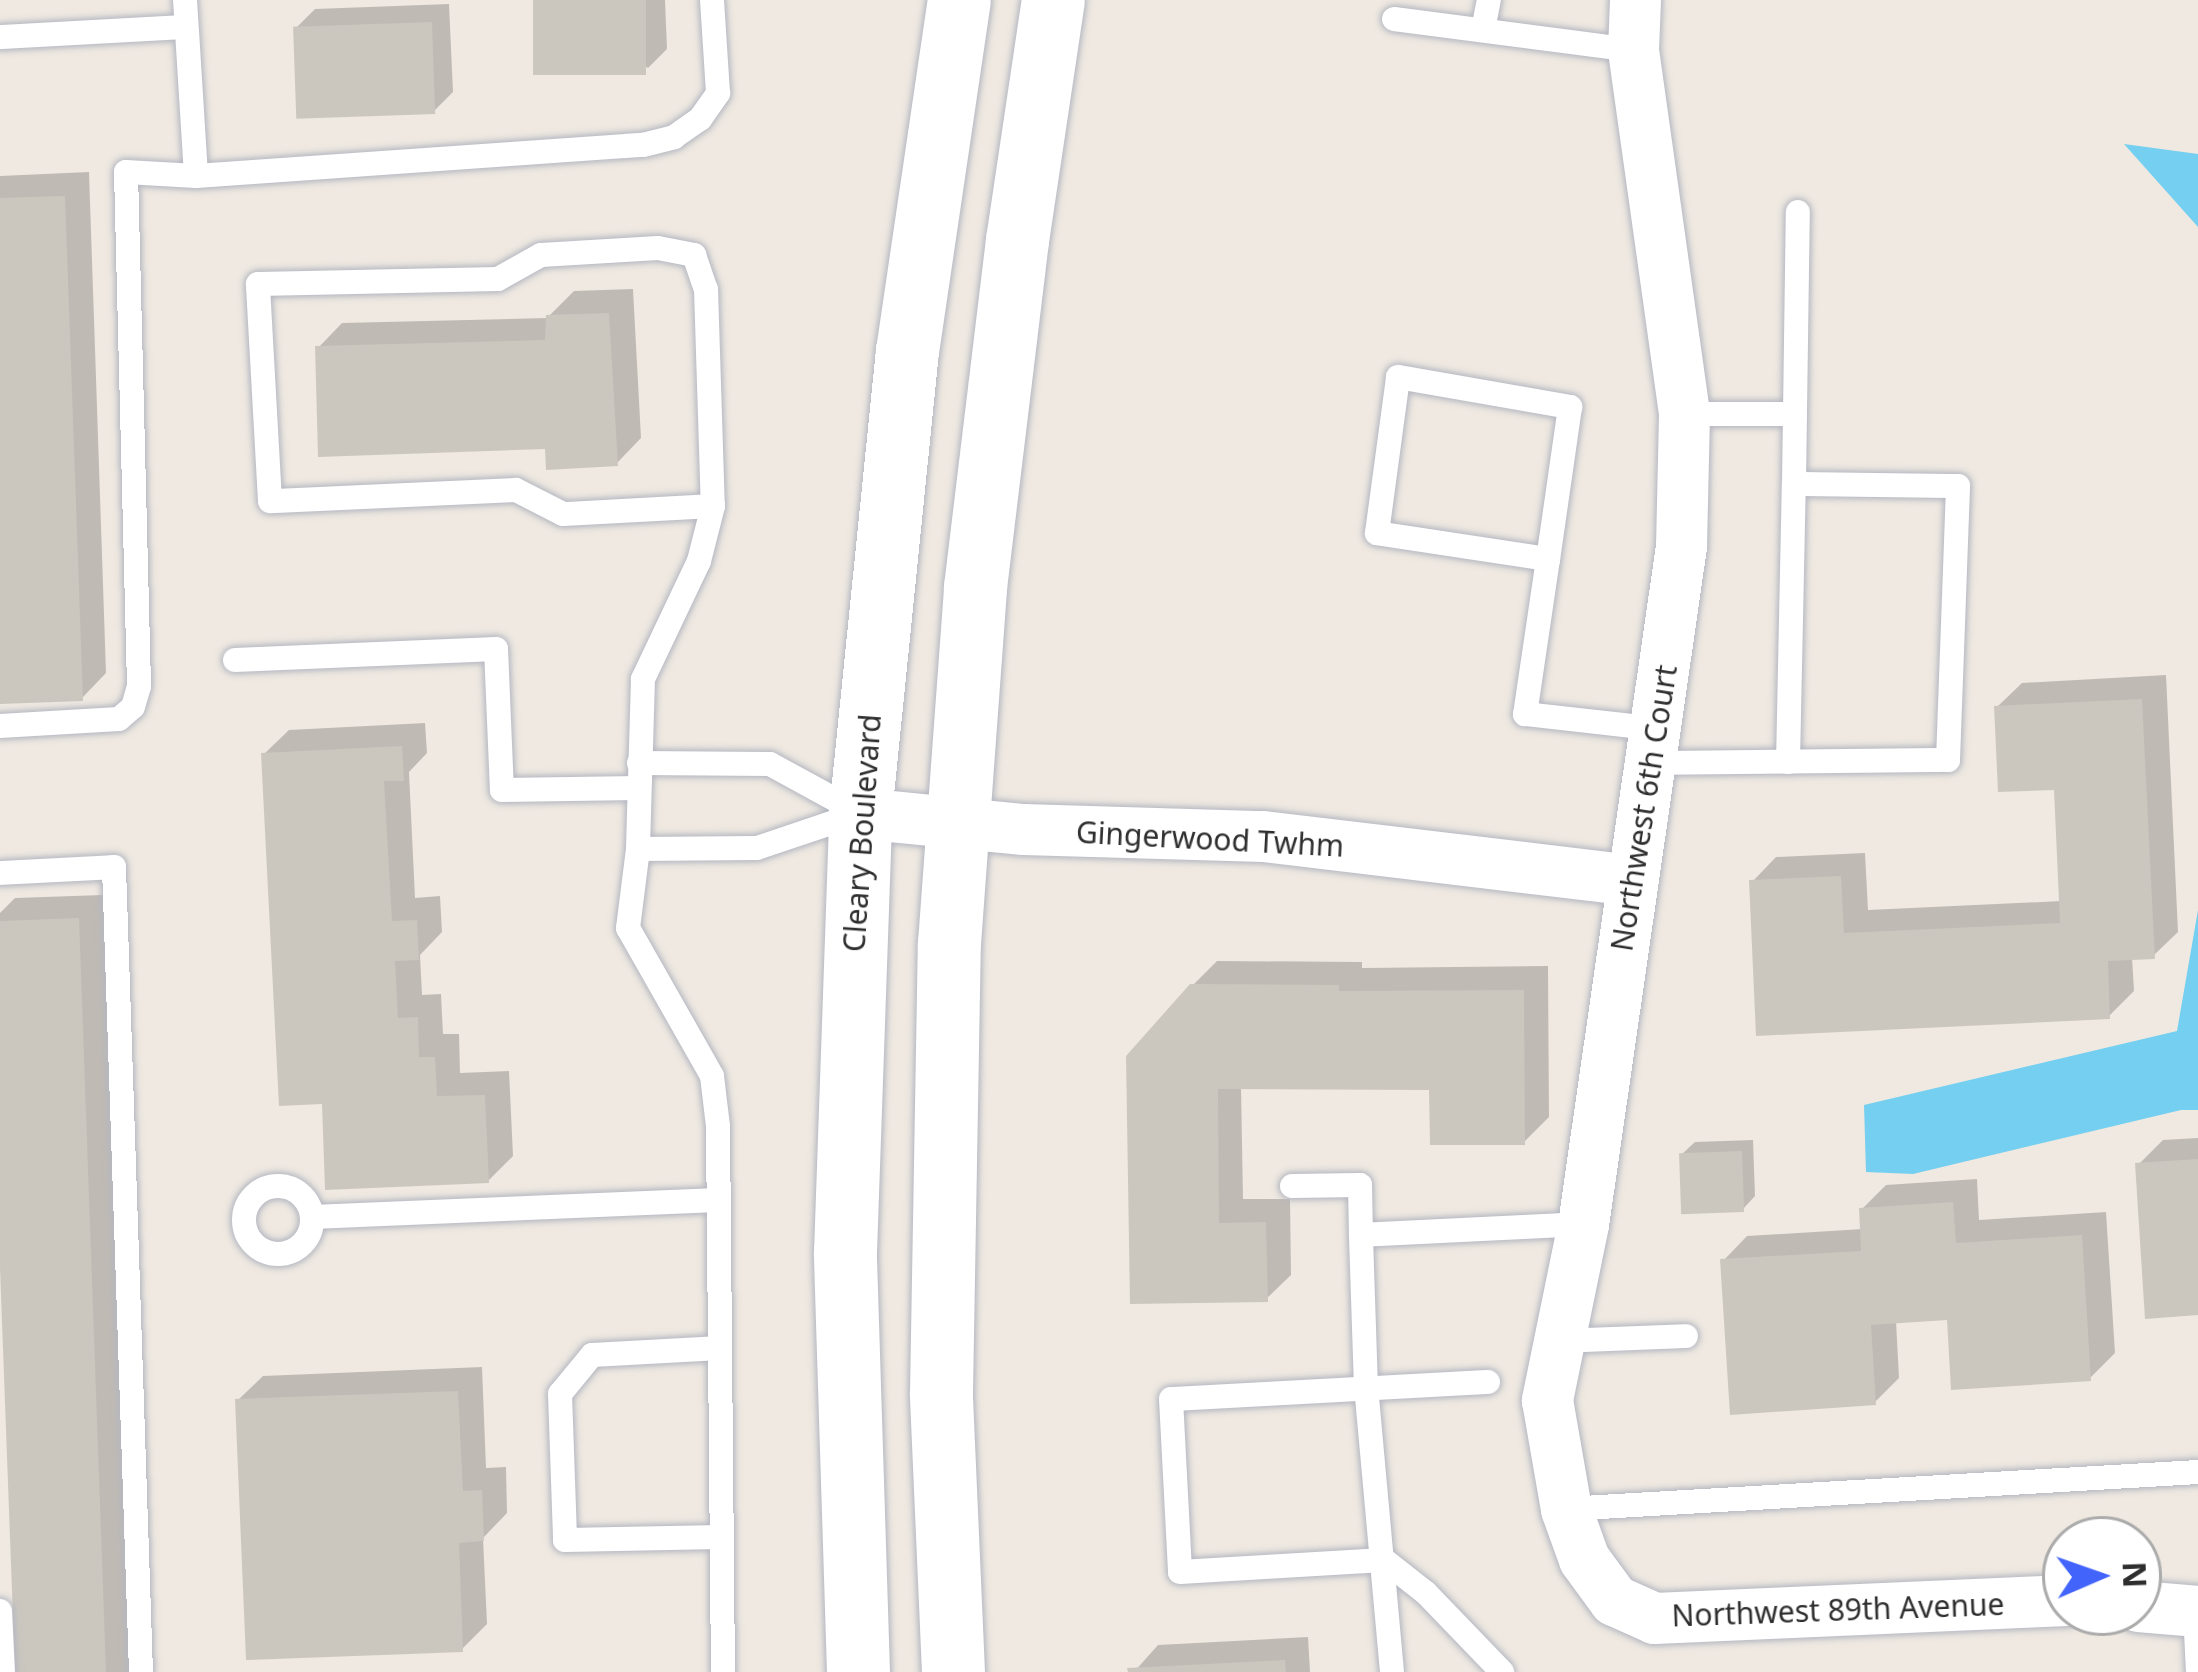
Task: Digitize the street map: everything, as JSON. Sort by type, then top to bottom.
[{"type":"street","name":"Cleary Boulevard","points":[[858,1672],[845,1252],[860,813],[905,374],[959,0]]},
{"type":"street","points":[[953,1672],[941,1369],[956,823],[978,564],[1017,240],[1053,0]]},
{"type":"street","name":"Northwest 6th Court","points":[[1614,1600],[1584,1559],[1566,1509],[1547,1400],[1583,1224],[1656,746],[1681,546],[1684,414],[1634,25]]},
{"type":"street","name":"Gingerwood Twhm","points":[[860,813],[956,823],[1263,836],[1632,880]]},
{"type":"street","name":"Northwest 89th Avenue","points":[[1614,1600],[1654,1618],[2042,1601]]},
{"type":"street","points":[[2162,1608],[2196,1611]]},
{"type":"lane","points":[[184,0],[196,176]]},
{"type":"lane","points":[[0,726],[119,719],[133,707],[139,686],[126,172],[196,176],[644,145],[674,137],[700,119],[718,93],[712,0]]},
{"type":"lane","points":[[1483,30],[1489,0]]},
{"type":"lane","points":[[1394,19],[1483,30],[1634,25]]},
{"type":"lane","points":[[0,38],[186,27]]},
{"type":"lane","points":[[1788,762],[1798,212]]},
{"type":"lane","points":[[713,506],[563,514],[516,490],[270,500],[258,284],[498,279],[541,255],[658,248],[694,255],[706,289],[713,506],[699,561],[643,679],[638,850],[628,928],[712,1076],[718,1200],[723,1672]]},
{"type":"lane","points":[[1548,559],[1377,533],[1398,377],[1570,407],[1548,559],[1525,714],[1656,746],[1788,762],[1948,760],[1958,486],[1794,484]]},
{"type":"lane","points":[[1684,414],[1795,414]]},
{"type":"lane","points":[[235,660],[496,649],[502,790],[770,764],[860,813]]},
{"type":"lane","points":[[638,850],[757,848],[860,813]]},
{"type":"lane","points":[[0,873],[114,867],[141,1672]]},
{"type":"lane","points":[[1292,1186],[1360,1185],[1366,1388],[1392,1672]]},
{"type":"lane","points":[[313,1217],[718,1200]]},
{"type":"lane","points":[[1361,1235],[1583,1224]]},
{"type":"lane","points":[[1558,1341],[1686,1336]]},
{"type":"lane","points":[[720,1348],[592,1355],[560,1394],[565,1540],[721,1537]]},
{"type":"lane","points":[[1488,1382],[1171,1399],[1180,1572],[1384,1560],[1426,1592],[1502,1672]]},
{"type":"lane","points":[[1566,1509],[2198,1472]]},
{"type":"lane","points":[[0,1611],[3,1672]]},
{"type":"lane","points":[[2196,1611],[2198,1672]]},
{"type":"water","points":[[2124,144],[2198,154],[2198,227]]},
{"type":"water","points":[[2198,910],[2198,1110],[2181,1110],[1913,1174],[1866,1172],[1864,1105],[2177,1031]]},
{"type":"building","points":[[533,0],[646,0],[646,75],[533,75]]},
{"type":"building","points":[[432,22],[435,114],[296,119],[293,27]]},
{"type":"building","points":[[65,196],[83,701],[0,704],[0,198]]},
{"type":"building","points":[[609,313],[618,466],[546,470],[545,449],[318,457],[315,346],[545,340],[546,315]]},
{"type":"building","points":[[2142,699],[2155,959],[2108,961],[2110,1019],[1756,1036],[1749,880],[1841,876],[1844,933],[2060,923],[2054,790],[1998,792],[1994,706]]},
{"type":"building","points":[[402,746],[404,781],[384,781],[392,921],[417,920],[419,960],[395,961],[398,1018],[418,1017],[419,1057],[435,1057],[437,1096],[485,1095],[489,1183],[325,1190],[322,1104],[279,1106],[261,753]]},
{"type":"building","points":[[79,918],[106,1672],[15,1672],[0,1268],[0,921]]},
{"type":"building","points":[[1190,984],[1339,985],[1339,991],[1524,990],[1525,1145],[1430,1145],[1429,1090],[1218,1089],[1219,1223],[1266,1222],[1268,1302],[1130,1304],[1126,1056]]},
{"type":"building","points":[[1742,1151],[1744,1212],[1681,1214],[1679,1153]]},
{"type":"building","points":[[2198,1159],[2198,1315],[2145,1319],[2135,1163]]},
{"type":"building","points":[[1953,1202],[1956,1243],[2082,1235],[2091,1381],[1951,1390],[1947,1320],[1871,1325],[1876,1405],[1730,1415],[1720,1259],[1861,1251],[1859,1208]]},
{"type":"building","points":[[458,1391],[463,1491],[482,1490],[484,1541],[459,1543],[463,1652],[246,1660],[235,1399]]},
{"type":"building","points":[[1285,1660],[1286,1672],[1128,1672],[1127,1668]]}]
